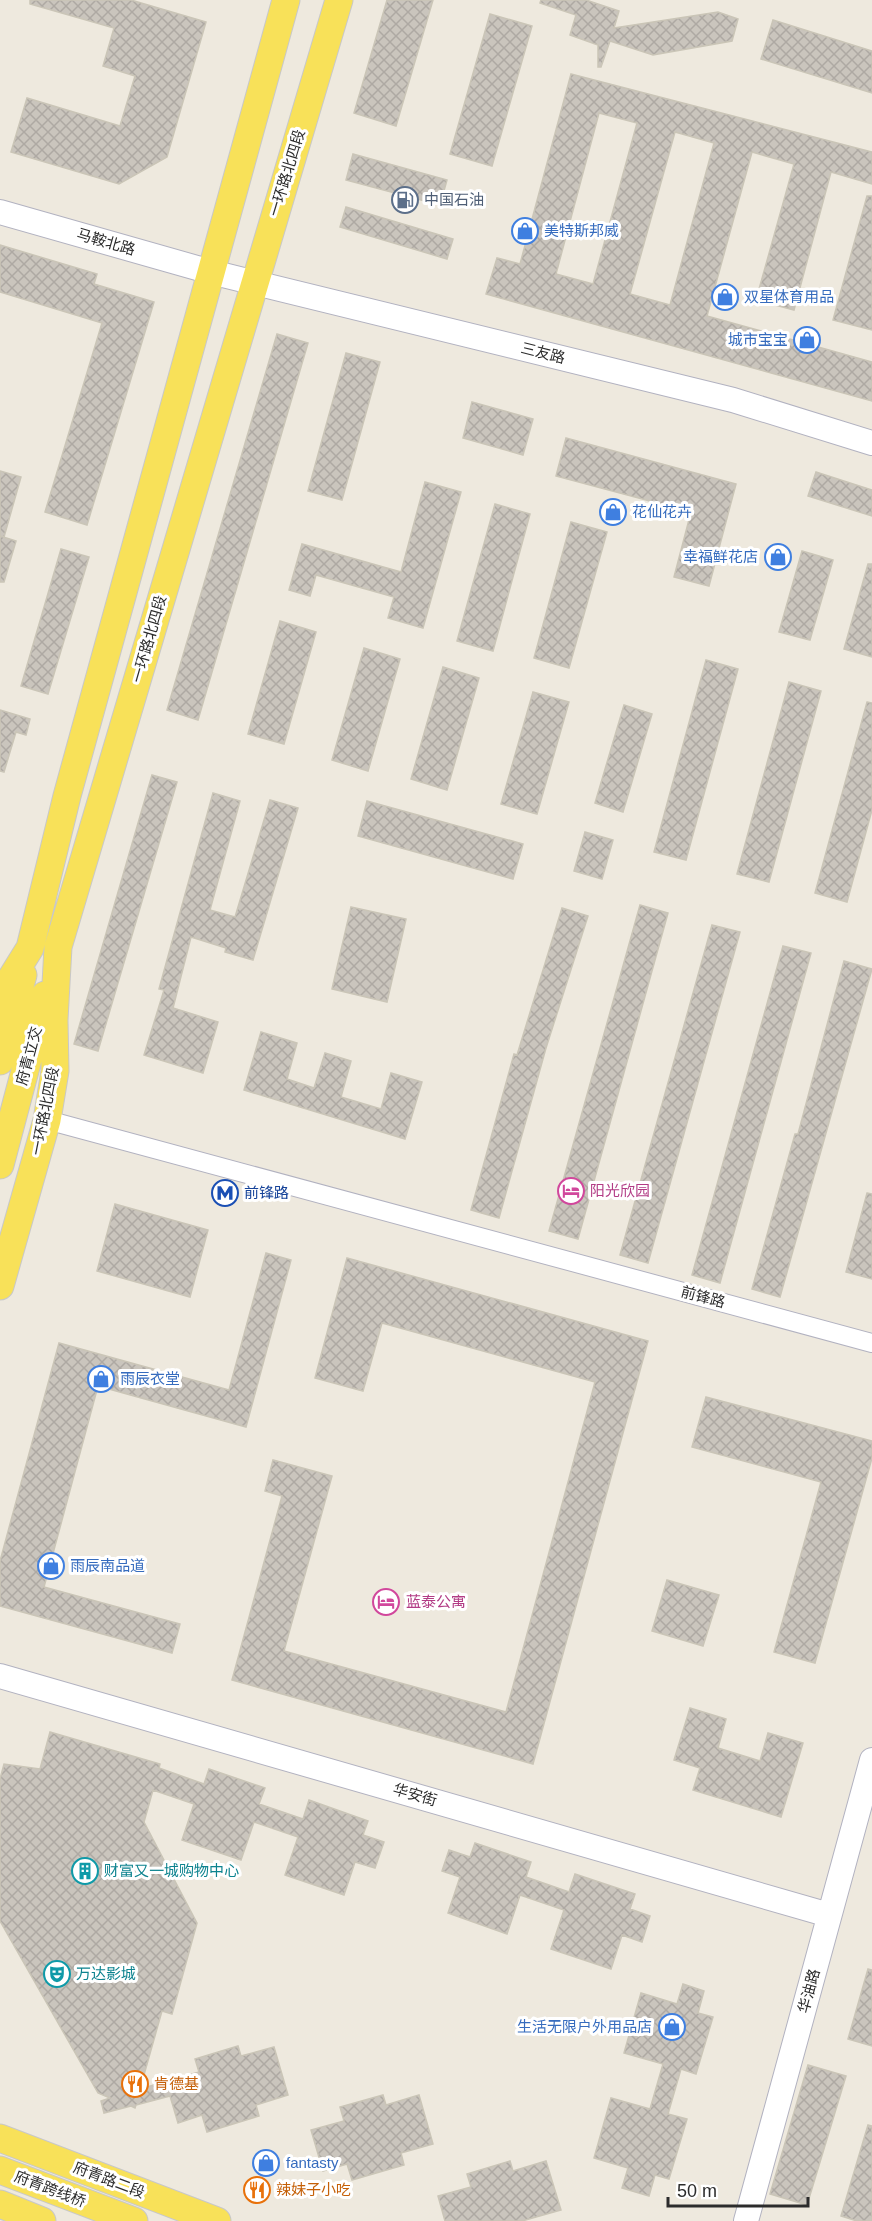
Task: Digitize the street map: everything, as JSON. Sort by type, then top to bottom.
[{"type":"main road","points":[[0,996],[30,948],[67,796],[286,0]]},
{"type":"main road","name":"一环路北四段","points":[[0,1286],[46,1120],[56,1071],[54,1020],[58,947],[339,0]]},
{"type":"main road","name":"府青立交","points":[[0,1164],[58,947]]},
{"type":"main road","name":"府青立交","points":[[0,1061],[30,948]]},
{"type":"main road","name":"府青路二段","points":[[0,2138],[217,2221]]},
{"type":"main road","points":[[0,2152],[178,2221]]},
{"type":"main road","name":"府青跨线桥","points":[[0,2169],[134,2221]]},
{"type":"main road","name":"府青跨线桥","points":[[0,2187],[88,2221]]},
{"type":"main road","points":[[0,2204],[42,2221]]},
{"type":"street","name":"马鞍北路","points":[[0,212],[211,272]]},
{"type":"street","name":"三友路","points":[[211,272],[732,400],[872,443]]},
{"type":"street","name":"前锋路","points":[[46,1120],[872,1343]]},
{"type":"street","name":"华安街","points":[[0,1676],[830,1915]]},
{"type":"street","name":"华油路","points":[[746,2221],[872,1760]]},
{"type":"building","points":[[30,0],[131,0],[206,22],[167,157],[119,184],[11,152],[27,98],[120,126],[135,76],[103,66],[114,28],[30,4]]},
{"type":"building","points":[[387,0],[433,0],[396,126],[354,113]]},
{"type":"building","points":[[541,0],[586,0],[619,11],[614,28],[718,12],[738,19],[732,41],[653,55],[610,41],[601,67],[598,67],[598,45],[570,35],[576,15],[540,3]]},
{"type":"building","points":[[490,14],[532,26],[492,166],[450,154]]},
{"type":"building","points":[[773,20],[872,51],[872,93],[761,59]]},
{"type":"building","points":[[571,74],[872,152],[872,184],[831,172],[794,310],[756,300],[794,164],[752,152],[707,316],[872,362],[872,401],[486,294],[497,258],[520,264]],"holes":[[[599,113],[637,123],[593,284],[556,274]],[[675,132],[714,143],[670,305],[630,294]]]},
{"type":"building","points":[[353,154],[447,180],[440,205],[346,180]]},
{"type":"building","points":[[867,196],[872,196],[872,330],[833,320]]},
{"type":"building","points":[[346,207],[453,239],[447,259],[340,227]]},
{"type":"building","points":[[0,245],[97,274],[94,284],[154,302],[87,525],[45,512],[102,323],[0,292]]},
{"type":"building","points":[[277,334],[308,343],[198,720],[167,710]]},
{"type":"building","points":[[346,353],[380,362],[342,500],[308,491]]},
{"type":"building","points":[[472,402],[533,419],[523,455],[463,438]]},
{"type":"building","points":[[566,438],[736,484],[709,586],[674,577],[691,512],[556,476]]},
{"type":"building","points":[[0,471],[21,477],[4,537],[0,536]]},
{"type":"building","points":[[816,472],[872,490],[872,516],[808,496]]},
{"type":"building","points":[[425,482],[461,492],[423,628],[388,618],[394,597],[316,575],[310,596],[289,590],[302,544],[401,572]]},
{"type":"building","points":[[495,504],[530,514],[493,651],[457,641]]},
{"type":"building","points":[[571,522],[607,532],[569,668],[534,658]]},
{"type":"building","points":[[0,536],[16,541],[4,582],[0,582]]},
{"type":"building","points":[[61,549],[89,557],[48,694],[21,686]]},
{"type":"building","points":[[802,551],[833,560],[810,640],[779,632]]},
{"type":"building","points":[[868,564],[872,564],[872,657],[844,649]]},
{"type":"building","points":[[280,621],[316,632],[284,744],[248,734]]},
{"type":"building","points":[[364,648],[400,659],[368,771],[332,760]]},
{"type":"building","points":[[706,660],[738,669],[686,860],[654,852]]},
{"type":"building","points":[[443,667],[479,678],[447,790],[411,779]]},
{"type":"building","points":[[789,682],[821,691],[769,882],[737,874]]},
{"type":"building","points":[[533,692],[569,702],[537,814],[501,804]]},
{"type":"building","points":[[867,702],[872,703],[872,810],[847,902],[815,893]]},
{"type":"building","points":[[624,705],[652,714],[623,812],[595,803]]},
{"type":"building","points":[[0,710],[30,719],[26,735],[16,732],[4,772],[0,771]]},
{"type":"building","points":[[152,775],[177,782],[98,1051],[74,1044]]},
{"type":"building","points":[[213,793],[240,801],[210,910],[235,917],[270,800],[298,808],[253,960],[225,952],[226,948],[191,937],[173,1008],[218,1022],[203,1073],[144,1055],[164,990],[159,989]]},
{"type":"building","points":[[367,801],[523,844],[513,879],[358,836]]},
{"type":"building","points":[[585,832],[613,840],[602,879],[574,871]]},
{"type":"building","points":[[640,905],[668,913],[578,1239],[549,1231]]},
{"type":"building","points":[[351,907],[406,919],[387,1002],[332,989]]},
{"type":"building","points":[[562,908],[588,916],[546,1048],[499,1218],[471,1210],[514,1054],[517,1055]]},
{"type":"building","points":[[712,925],[740,932],[648,1263],[620,1255]]},
{"type":"building","points":[[783,946],[811,953],[720,1283],[692,1275]]},
{"type":"building","points":[[844,961],[872,969],[780,1297],[752,1289],[795,1134],[798,1134]]},
{"type":"building","points":[[261,1032],[297,1043],[287,1079],[314,1088],[325,1053],[351,1061],[341,1097],[381,1109],[391,1073],[422,1082],[405,1139],[244,1090]]},
{"type":"building","points":[[867,1193],[872,1194],[872,1279],[846,1272]]},
{"type":"building","points":[[115,1204],[208,1230],[190,1297],[97,1271]]},
{"type":"building","points":[[266,1253],[291,1260],[246,1427],[98,1386],[44,1587],[180,1624],[172,1653],[0,1606],[0,1561],[59,1343],[229,1390]]},
{"type":"building","points":[[347,1258],[648,1341],[533,1764],[232,1680],[282,1496],[265,1491],[273,1460],[332,1476],[284,1651],[506,1712],[595,1382],[382,1323],[363,1391],[315,1378]]},
{"type":"building","points":[[706,1397],[872,1441],[872,1458],[815,1663],[774,1652],[821,1482],[692,1447]]},
{"type":"building","points":[[667,1580],[719,1595],[703,1646],[652,1631]]},
{"type":"building","points":[[690,1708],[726,1719],[718,1748],[760,1761],[768,1733],[803,1743],[781,1817],[693,1790],[700,1768],[674,1760]]},
{"type":"building","name":"财富又一城购物中心","points":[[50,1732],[160,1764],[159,1768],[204,1784],[209,1769],[265,1788],[259,1804],[303,1819],[309,1800],[368,1821],[363,1835],[384,1842],[375,1868],[355,1862],[344,1895],[285,1875],[298,1837],[254,1822],[241,1860],[182,1840],[194,1804],[153,1790],[144,1822],[197,1923],[172,2014],[162,2011],[140,2089],[199,2072],[195,2059],[238,2046],[241,2056],[274,2047],[288,2095],[256,2105],[259,2116],[207,2132],[202,2115],[178,2123],[170,2096],[136,2105],[135,2108],[131,2106],[104,2113],[101,2101],[110,2098],[98,2093],[0,1921],[0,1779],[4,1764],[40,1769]]},
{"type":"building","points":[[475,1843],[531,1862],[526,1877],[569,1892],[575,1874],[635,1894],[630,1909],[650,1916],[642,1942],[622,1935],[611,1969],[551,1949],[564,1910],[520,1895],[507,1934],[448,1913],[460,1877],[442,1871],[449,1850],[470,1857]]},
{"type":"building","points":[[868,1969],[872,1970],[872,2046],[848,2039]]},
{"type":"building","points":[[683,1984],[704,1991],[698,2013],[713,2017],[696,2074],[681,2069],[668,2114],[687,2119],[669,2179],[655,2175],[649,2196],[622,2188],[628,2168],[594,2158],[611,2098],[650,2109],[663,2064],[624,2053],[641,1993],[677,2004]]},
{"type":"building","points":[[808,2065],[846,2076],[807,2205],[770,2194]]},
{"type":"building","points":[[383,2095],[386,2105],[419,2095],[433,2144],[401,2153],[404,2165],[352,2180],[347,2164],[323,2171],[311,2130],[344,2121],[340,2107]]},
{"type":"building","points":[[868,2125],[872,2126],[872,2221],[857,2221],[841,2216]]},
{"type":"building","points":[[510,2161],[513,2171],[546,2161],[561,2210],[522,2221],[445,2221],[438,2196],[471,2187],[467,2174]]},
{"type":"place","name":"中国石油","points":[[405,200]]},
{"type":"place","name":"美特斯邦威","points":[[525,231]]},
{"type":"place","name":"双星体育用品","points":[[725,297]]},
{"type":"place","name":"城市宝宝","points":[[807,340]]},
{"type":"place","name":"花仙花卉","points":[[613,512]]},
{"type":"place","name":"幸福鲜花店","points":[[778,557]]},
{"type":"place","name":"阳光欣园","points":[[571,1191]]},
{"type":"place","name":"前锋路","points":[[225,1193]]},
{"type":"place","name":"雨辰衣堂","points":[[101,1379]]},
{"type":"place","name":"雨辰南品道","points":[[51,1566]]},
{"type":"place","name":"蓝泰公寓","points":[[386,1602]]},
{"type":"place","name":"财富又一城购物中心","points":[[85,1871]]},
{"type":"place","name":"万达影城","points":[[57,1974]]},
{"type":"place","name":"生活无限户外用品店","points":[[672,2027]]},
{"type":"place","name":"肯德基","points":[[135,2084]]},
{"type":"place","name":"fantasty","points":[[266,2163]]},
{"type":"place","name":"辣妹子小吃","points":[[257,2190]]}]
